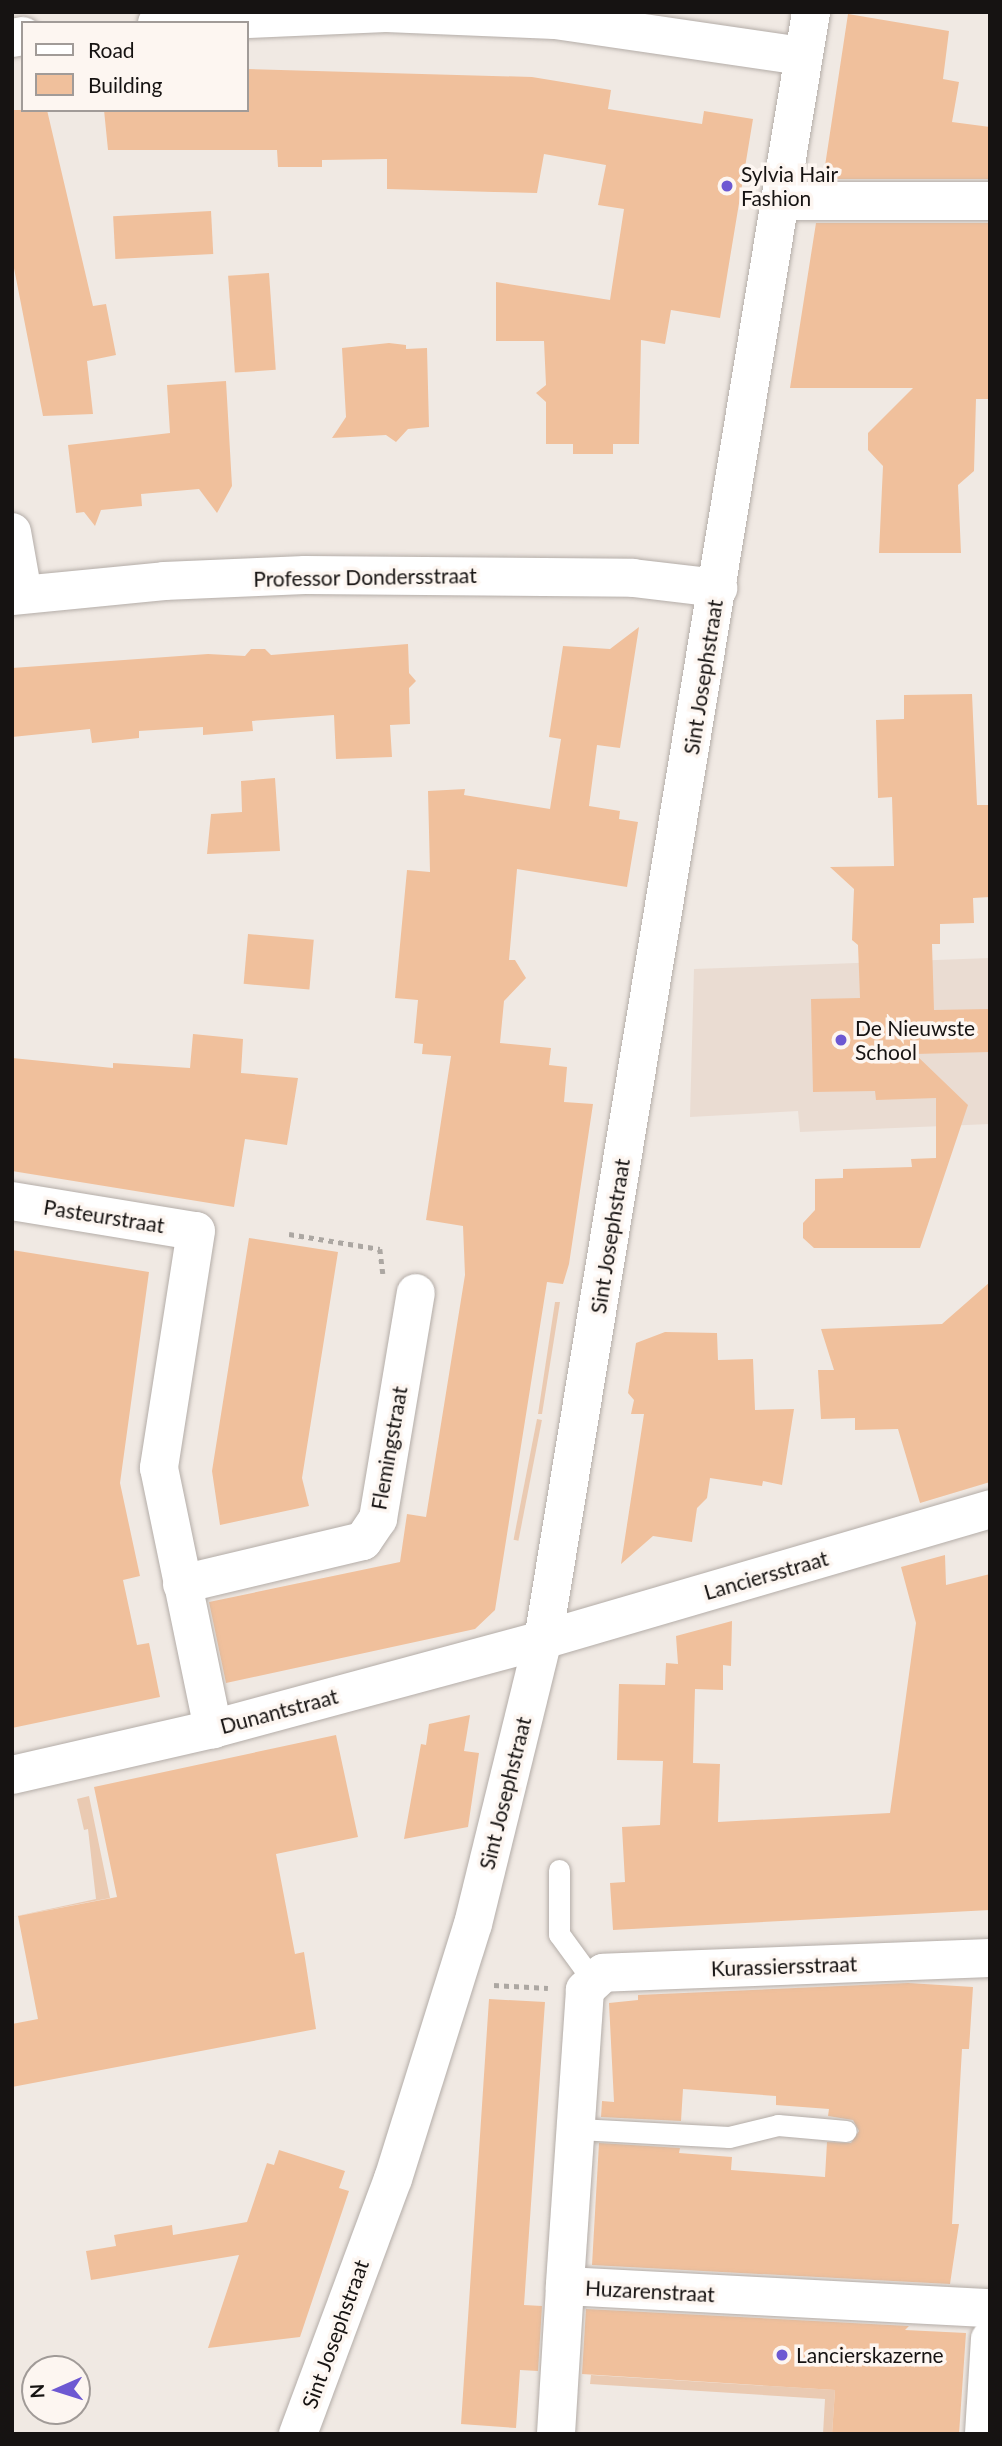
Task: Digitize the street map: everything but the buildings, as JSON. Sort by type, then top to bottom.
[{"type":"street","name":"Sint Josephstraat","points":[[298,2434],[393,2179],[474,1924],[543,1640],[811,12]]},
{"type":"street","points":[[203,21],[386,13],[555,20],[803,56]]},
{"type":"street","points":[[782,201],[990,201]]},
{"type":"street","points":[[12,532],[18,595]]},
{"type":"street","name":"Professor Dondersstraat","points":[[18,595],[305,575],[633,578],[718,588]]},
{"type":"street","name":"Pasteurstraat","points":[[12,1201],[196,1231],[159,1468],[182,1584]]},
{"type":"street","name":"Flemingstraat","points":[[182,1584],[363,1541],[378,1520],[416,1293]]},
{"type":"street","name":"Lanciersstraat","points":[[543,1640],[990,1510]]},
{"type":"street","points":[[182,1584],[213,1729]]},
{"type":"street","name":"Dunantstraat","points":[[12,1775],[213,1729],[543,1640]]},
{"type":"street","name":"Kurassiersstraat","points":[[589,1986],[603,1973],[990,1958]]},
{"type":"street","name":"Huzarenstraat","points":[[589,1986],[565,2287],[990,2308]]},
{"type":"street","points":[[556,2434],[565,2287]]},
{"type":"street","points":[[985,2434],[990,2339]]},
{"type":"lane","points":[[559,1870],[559,1934],[589,1986]]},
{"type":"lane","points":[[578,2129],[729,2137],[778,2125],[846,2131]]},
{"type":"path","points":[[289,1234],[380,1249],[385,1289],[416,1293]]},
{"type":"path","points":[[454,1984],[589,1986]]},
{"type":"shaded area","name":"De Nieuwste School","points":[[990,958],[990,1124],[800,1132],[798,1111],[690,1117],[694,969]]},
{"type":"shaded area","points":[[555,1302],[560,1302],[542,1414],[538,1414]]},
{"type":"shaded area","points":[[537,1419],[542,1420],[518,1541],[514,1540]]},
{"type":"shaded area","points":[[89,1796],[110,1898],[12,1917],[96,1899],[88,1829],[84,1830],[77,1799]]},
{"type":"shaded area","points":[[591,2375],[835,2390],[832,2434],[823,2434],[825,2399],[590,2384]]},
{"type":"place","name":"Sylvia Hair Fashion","points":[[727,186]]},
{"type":"place","name":"De Nieuwste School","points":[[841,1040]]},
{"type":"place","name":"Lancierskazerne","points":[[782,2355]]}]
